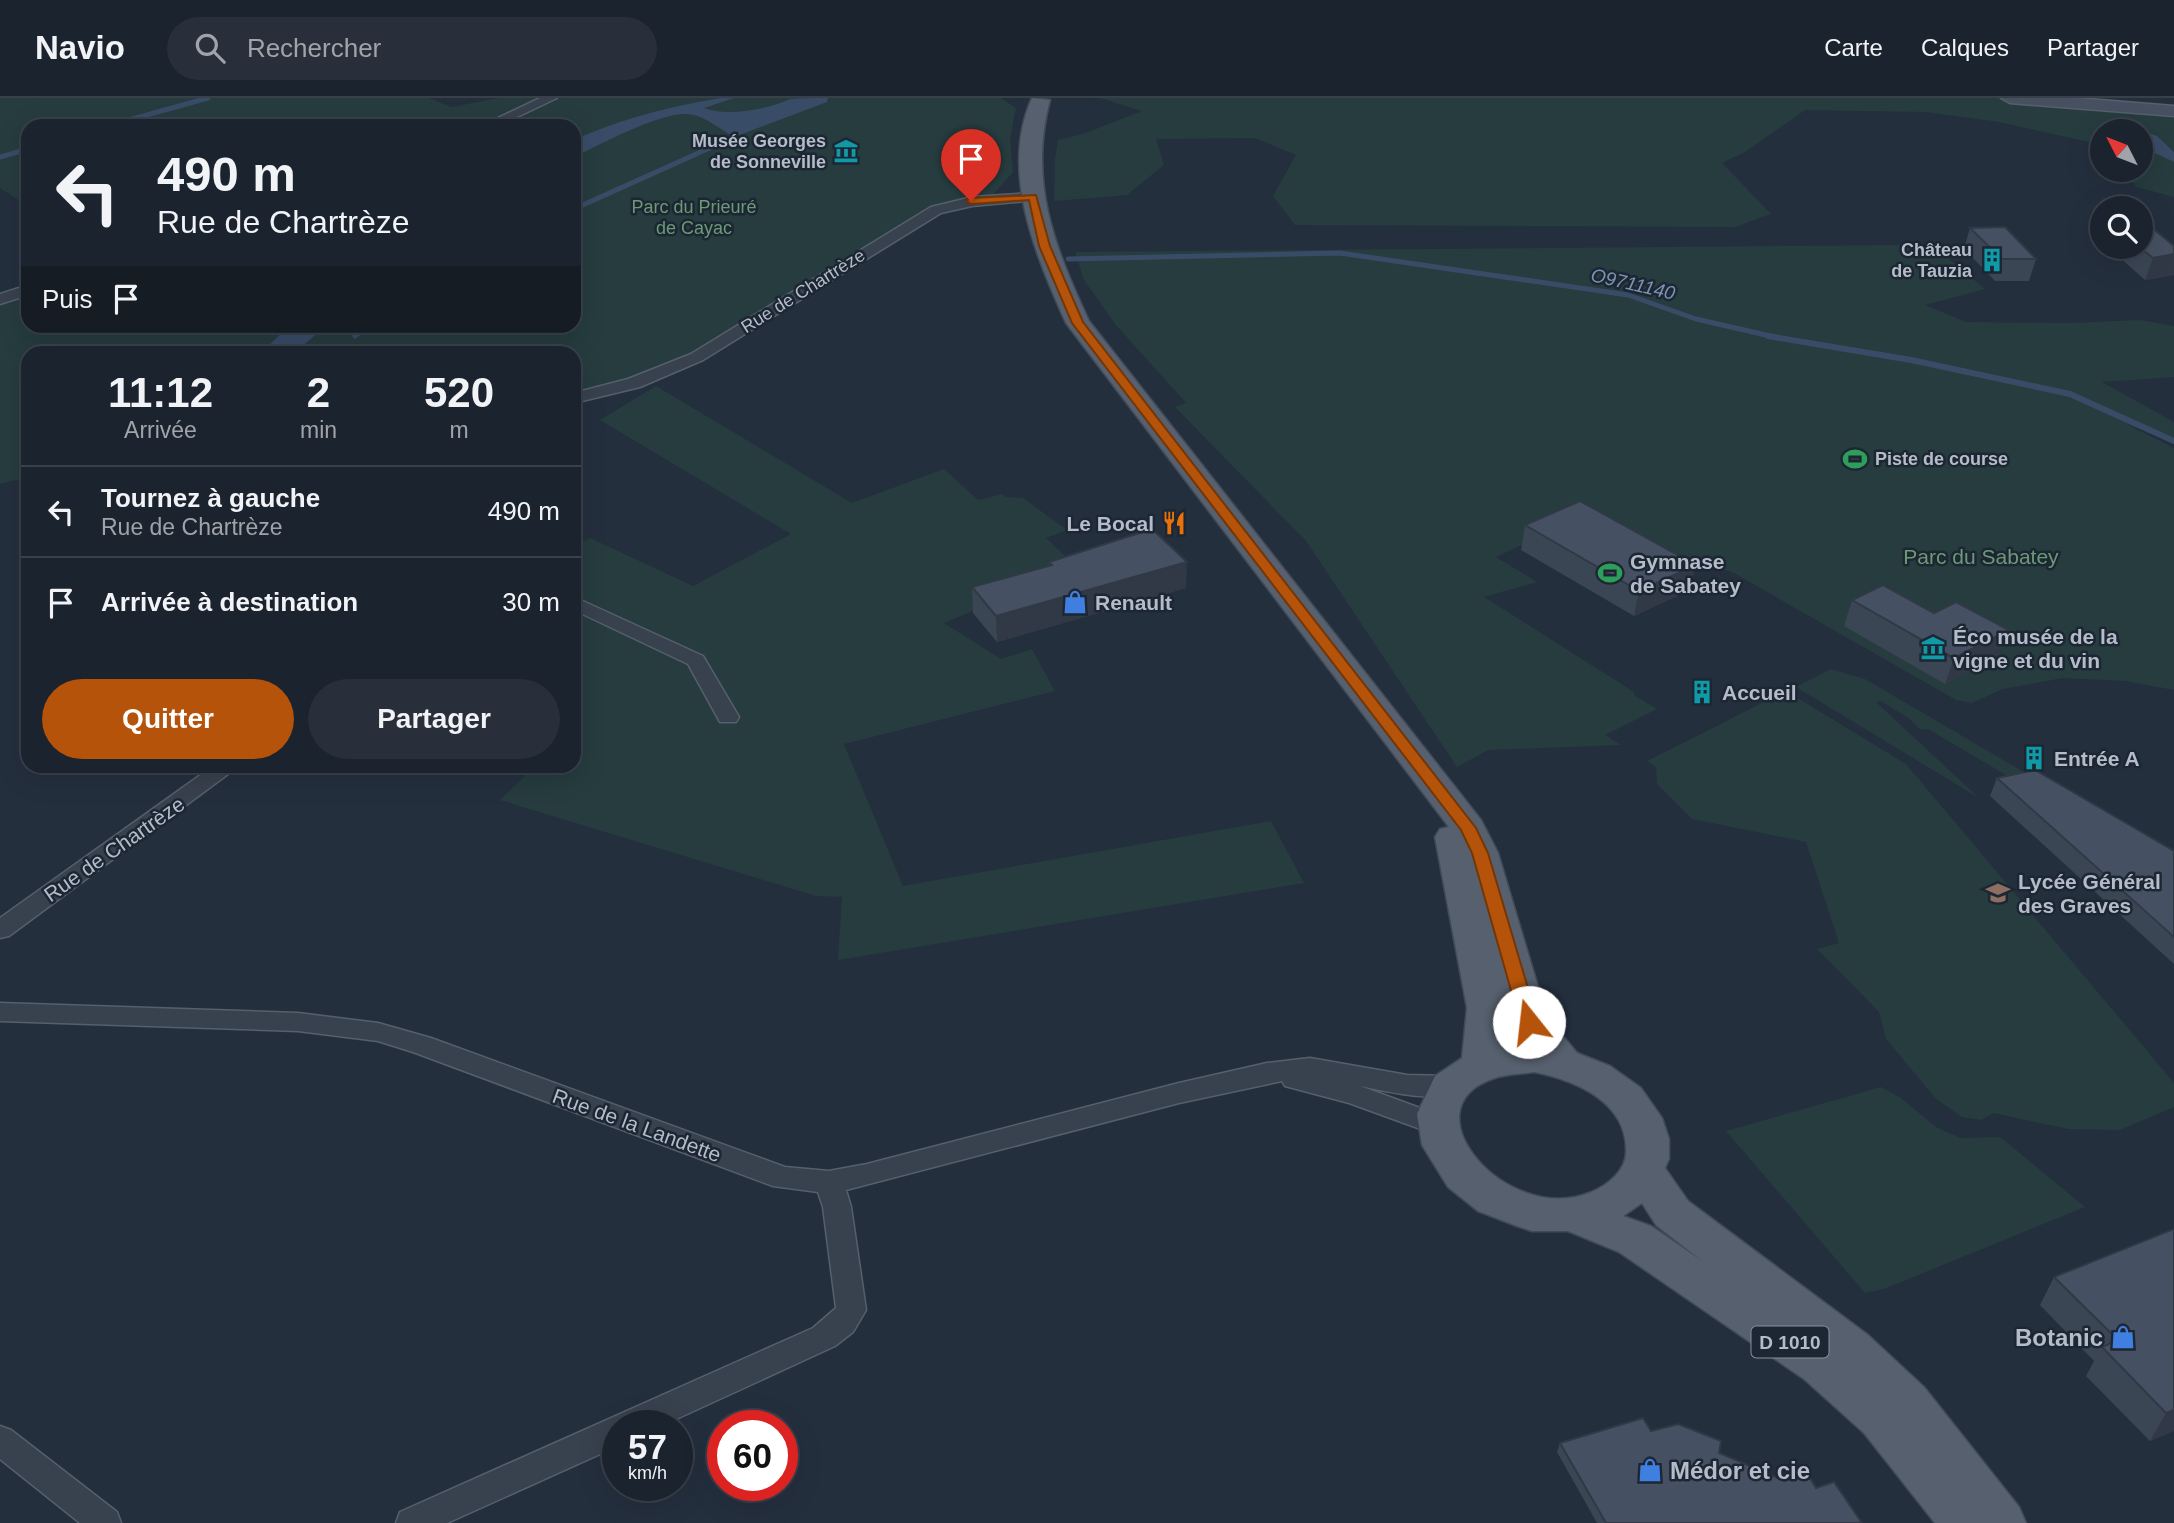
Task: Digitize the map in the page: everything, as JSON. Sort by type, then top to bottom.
[{"type":"main road","points":[[1038,99],[1022,106],[1018,147],[1034,247],[1050,287],[1468,828],[1480,853],[1529,1022],[1562,1062]]},
{"type":"main road","points":[[1446,802],[1487,1008],[1456,1092],[1443,1148],[1457,1171],[1480,1190],[1508,1205],[1541,1214],[1573,1215],[1605,1208],[1629,1192],[1645,1171],[1649,1152],[1646,1131],[1637,1113],[1624,1096],[1605,1081],[1562,1062],[1520,1058],[1456,1092]]},
{"type":"main road","name":"D 1010","points":[[1645,1171],[1672,1213],[1851,1349],[1907,1402],[2001,1523]]},
{"type":"main road","name":"D 1010","points":[[1573,1215],[1635,1238],[1821,1364],[1881,1418],[1966,1523]]},
{"type":"street","points":[[503,119],[551,98]]},
{"type":"street","points":[[2010,98],[2174,111]]},
{"type":"street","name":"Rue de Chartrèze","points":[[581,396],[634,383],[697,357],[936,210],[957,203],[1027,197]]},
{"type":"street","points":[[0,299],[21,292]]},
{"type":"street","points":[[581,606],[696,660],[728,717]]},
{"type":"street","name":"Rue de Chartrèze","points":[[0,930],[218,773]]},
{"type":"street","name":"Rue de la Landette","points":[[0,1012],[258,1020],[377,1032],[422,1045],[783,1178],[829,1182],[867,1175],[1140,1103],[1267,1073],[1311,1068],[1456,1092]]},
{"type":"street","name":"Rue de la Landette","points":[[1267,1073],[1355,1095],[1456,1092]]},
{"type":"street","points":[[664,1410],[824,1337],[842,1323],[851,1310],[837,1207],[829,1182]]},
{"type":"street","points":[[412,1523],[602,1438]]},
{"type":"street","points":[[0,1440],[105,1523]]},
{"type":"green space","name":"Parc du Prieuré de Cayac","points":[[0,98],[429,98],[452,107],[499,98],[1001,98],[1016,108],[1010,140],[1013,172],[990,198],[957,203],[697,357],[581,396],[581,346],[21,346],[21,479],[0,484],[0,299],[21,292],[21,333],[581,333],[581,119],[21,119],[21,202],[0,188]]},
{"type":"green space","points":[[1100,98],[2010,98],[2174,111],[2174,197],[2136,187],[2133,182],[2153,182],[2153,119],[2090,119],[2090,142],[1999,122],[1926,112],[1805,110],[1745,152],[1722,163],[1771,214],[1735,227],[1295,225],[1273,196],[1296,155],[1255,138],[1156,139],[1164,165],[1127,195],[1054,201],[1058,140],[1083,134],[1142,111]]},
{"type":"green space","name":"Parc du Sabatey","points":[[1910,245],[1942,253],[1985,289],[1925,305],[1966,322],[2070,323],[2140,320],[2174,326],[2174,377],[2102,382],[2174,422],[2174,441],[2126,424],[2174,448],[2174,690],[2126,681],[2063,678],[2003,689],[1972,703],[1956,700],[1734,573],[1610,530],[1582,517],[1496,557],[1537,582],[1484,597],[1657,709],[1605,735],[1621,745],[1488,750],[1457,767],[1306,541],[1175,407],[1186,403],[1116,325],[1084,280],[1075,252]]},
{"type":"green space","points":[[656,386],[852,503],[944,469],[978,500],[1002,494],[1005,497],[1023,498],[1067,530],[1046,538],[1077,567],[944,623],[1001,659],[1032,649],[1055,691],[844,744],[903,886],[1271,821],[1304,883],[838,960],[842,897],[816,896],[500,800],[528,773],[581,773],[581,543],[590,538],[693,586],[791,534],[600,420]]},
{"type":"green space","points":[[1831,669],[1865,679],[2029,775],[2026,787],[1928,729],[1921,730],[1907,717],[1881,701],[1876,702],[1979,798],[1796,687]]},
{"type":"green space","points":[[1786,691],[1906,764],[2174,1083],[2174,1107],[2120,1130],[2068,1129],[1994,1113],[1981,1120],[1962,1117],[1936,1099],[1886,1039],[1879,1012],[1817,949],[1839,943],[1806,842],[1692,819],[1657,784],[1656,767],[1647,761]]},
{"type":"green space","points":[[1881,1087],[1901,1098],[1936,1127],[1960,1138],[2000,1137],[2085,1207],[1884,1289],[1865,1293],[1726,1131]]},
{"type":"water","points":[[734,98],[704,108],[736,112],[760,109],[790,99],[828,98],[827,102],[734,137],[697,116],[673,115],[629,131],[581,154],[581,137],[610,125],[683,105]]},
{"type":"water","points":[[2153,135],[2174,152],[2174,162],[2153,152]]},
{"type":"water","points":[[282,333],[318,333],[302,346],[268,346]]},
{"type":"building","points":[[2005,227],[2036,259],[2002,259],[1970,228]]},
{"type":"building","points":[[2153,228],[2174,246],[2174,254],[2153,258]]},
{"type":"building","points":[[1580,501],[1696,565],[1639,591],[1525,525]]},
{"type":"building","points":[[1152,529],[1187,562],[996,616],[972,587],[1052,565],[1049,562]]},
{"type":"building","points":[[1883,585],[1934,613],[1956,602],[2009,630],[1954,658],[1852,600]]},
{"type":"building","points":[[2035,770],[2174,851],[2174,937],[1997,778]]},
{"type":"building","name":"Botanic","points":[[2174,1229],[2174,1410],[2166,1413],[2102,1347],[2118,1340],[2054,1277]]},
{"type":"building","name":"Médor et cie","points":[[1643,1418],[1651,1431],[1678,1424],[1721,1441],[1719,1453],[1785,1481],[1807,1473],[1816,1488],[1834,1482],[1862,1523],[1606,1523],[1560,1443]]},
{"type":"waterway","points":[[132,119],[208,98]]},
{"type":"waterway","points":[[581,206],[734,137]]},
{"type":"waterway","points":[[0,157],[21,151]]},
{"type":"waterway","name":"O9711140","points":[[1068,259],[1340,253],[1628,295],[1696,319],[1776,337]]},
{"type":"waterway","points":[[355,336],[360,333]]},
{"type":"waterway","name":"O9711140","points":[[1768,336],[1776,337]]},
{"type":"waterway","name":"O9711140","points":[[1776,337],[1911,360],[2070,394],[2174,441]]},
{"type":"place","name":"Musée Georges de Sonneville","points":[[846,151]]},
{"type":"place","name":"Château de Tauzia","points":[[1992,260]]},
{"type":"place","name":"Piste de course","points":[[1855,459]]},
{"type":"place","name":"Le Bocal","points":[[1174,523]]},
{"type":"place","name":"Gymnase de Sabatey","points":[[1610,573]]},
{"type":"place","name":"Renault","points":[[1075,602]]},
{"type":"place","name":"Éco musée de la vigne et du vin","points":[[1933,648]]},
{"type":"place","name":"Accueil","points":[[1702,692]]},
{"type":"place","name":"Entrée A","points":[[2034,758]]},
{"type":"place","name":"Lycée Général des Graves","points":[[1998,893]]},
{"type":"place","name":"Botanic","points":[[2123,1337]]},
{"type":"place","name":"Médor et cie","points":[[1650,1470]]},
{"type":"route","points":[[971,201],[1033,197],[1045,246],[1078,323],[1266,570],[1468,828],[1480,853],[1529,1022]]}]
